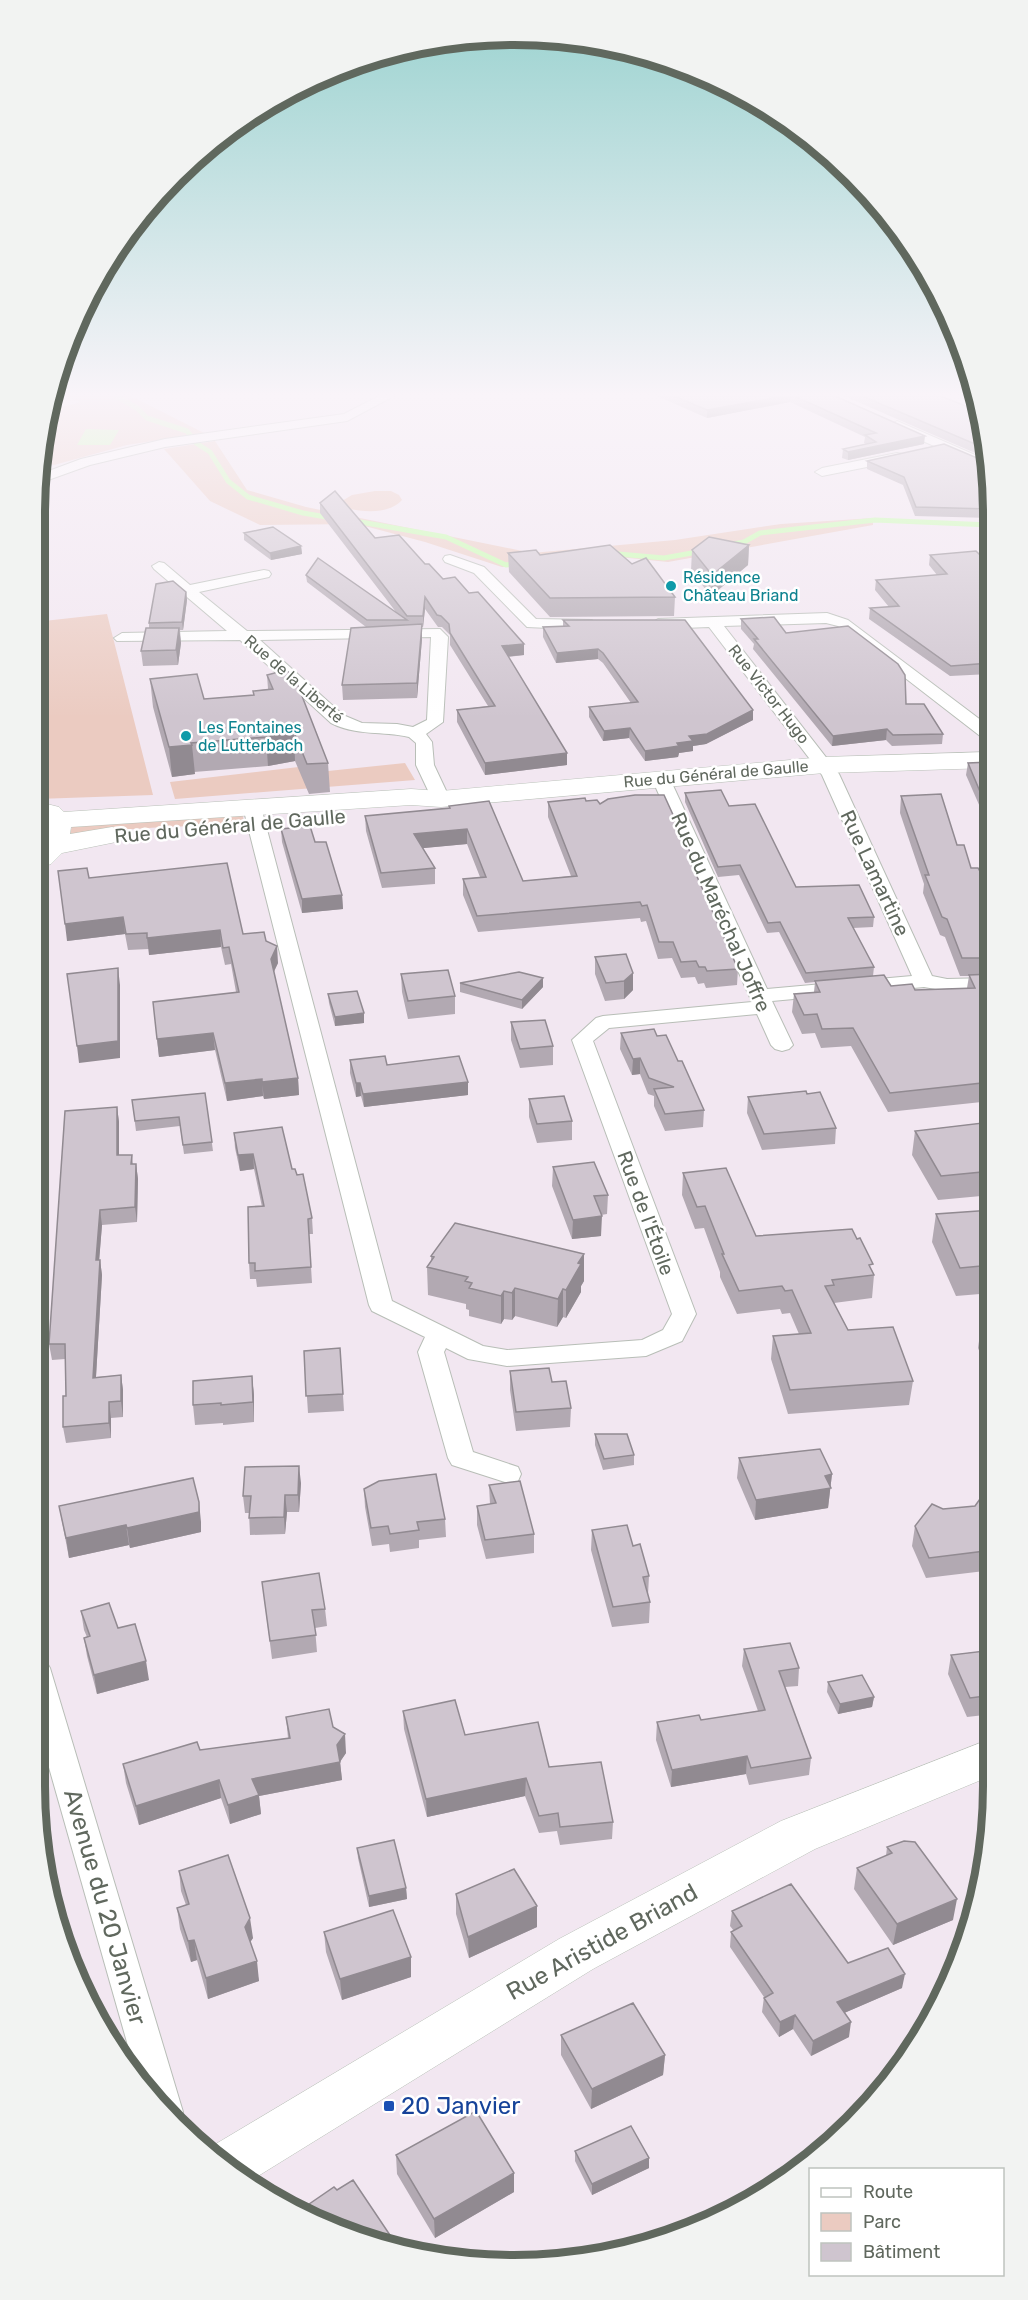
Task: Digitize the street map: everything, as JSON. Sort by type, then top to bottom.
[{"type":"main road","name":"Rue du Général de Gaulle","points":[[45,854],[102,836],[254,818],[412,808],[441,799],[824,765],[983,760]]},
{"type":"main road","name":"Rue du Général de Gaulle","points":[[46,815],[254,818]]},
{"type":"main road","points":[[45,852],[58,833],[46,815]]},
{"type":"main road","name":"Rue Aristide Briand","points":[[233,2162],[576,1954],[757,1856],[798,1835],[983,1760]]},
{"type":"street","points":[[450,559],[479,570],[532,624],[612,625]]},
{"type":"street","name":"Rue de la Liberté","points":[[159,566],[243,635],[337,719],[362,728],[398,729],[415,733]]},
{"type":"street","points":[[186,590],[264,574]]},
{"type":"street","points":[[646,624],[714,623],[810,617],[827,618],[843,623],[983,730]]},
{"type":"street","name":"Rue Victor Hugo","points":[[714,623],[824,765]]},
{"type":"street","points":[[122,638],[435,632],[440,637],[435,723],[415,733],[424,742],[425,765],[441,799]]},
{"type":"street","name":"Rue Lamartine","points":[[824,765],[924,981]]},
{"type":"street","name":"Rue du Maréchal Joffre","points":[[661,779],[782,1045]]},
{"type":"street","name":"Rue de l'Étoile","points":[[254,818],[381,1305],[477,1353],[507,1358],[646,1348],[673,1335],[684,1314],[582,1040],[603,1022],[762,1001]]},
{"type":"street","points":[[762,1001],[924,981],[946,986],[983,984]]},
{"type":"street","points":[[439,1335],[431,1352],[461,1458],[508,1474]]},
{"type":"street","name":"Avenue du 20 Janvier","points":[[45,1705],[159,2093]]},
{"type":"green space","points":[[215,503],[293,503],[532,553],[675,540],[781,524],[873,518],[873,525],[668,562],[609,556],[502,567],[425,542],[357,524],[260,525]]},
{"type":"green space","points":[[344,503],[399,503],[384,510],[349,509]]},
{"type":"green space","points":[[107,614],[153,795],[45,799],[45,621]]},
{"type":"green space","points":[[405,763],[415,780],[175,799],[170,782],[324,764],[328,771]]},
{"type":"green space","points":[[242,813],[245,825],[134,829],[68,839],[73,824]]},
{"type":"building","points":[[320,503],[345,503],[375,538],[399,535],[425,564],[429,564],[443,579],[455,577],[469,593],[478,592],[524,644],[502,646],[567,753],[485,763],[457,710],[495,706],[450,633],[449,624],[437,615],[425,597],[423,616],[407,616]]},
{"type":"building","points":[[915,503],[983,503],[983,509],[916,507]]},
{"type":"building","points":[[273,527],[301,546],[270,553],[244,533]]},
{"type":"building","points":[[709,537],[749,545],[712,575],[692,550]]},
{"type":"building","points":[[610,545],[632,564],[646,558],[675,597],[550,598],[508,553],[536,550],[540,555]]},
{"type":"building","points":[[976,551],[983,558],[983,664],[951,666],[870,608],[899,606],[876,580],[947,574],[930,555]]},
{"type":"building","points":[[318,558],[407,620],[367,620],[306,575]]},
{"type":"building","points":[[173,581],[186,592],[182,622],[149,623],[156,584]]},
{"type":"building","points":[[774,617],[786,633],[848,626],[898,664],[905,675],[906,704],[924,704],[943,734],[893,735],[887,729],[833,736],[754,639],[758,639],[741,619]]},
{"type":"building","points":[[563,620],[685,620],[753,710],[707,734],[689,736],[693,741],[677,743],[679,746],[645,751],[630,728],[604,731],[589,707],[638,702],[598,649],[557,653],[543,627],[569,626]]},
{"type":"building","points":[[422,624],[417,683],[342,685],[351,628]]},
{"type":"building","points":[[146,628],[179,628],[176,650],[141,651]]},
{"type":"building","points":[[286,670],[295,678],[328,763],[307,764],[294,732],[169,747],[150,679],[197,674],[204,699],[254,695],[253,691],[273,689],[267,675]]},
{"type":"building","points":[[983,762],[983,794],[981,794],[968,763]]},
{"type":"building","points":[[721,790],[729,806],[755,804],[796,887],[859,885],[874,917],[848,918],[874,967],[806,973],[780,922],[768,923],[740,865],[718,867],[685,793]]},
{"type":"building","points":[[941,794],[957,845],[964,845],[971,868],[978,868],[982,875],[983,958],[962,958],[947,919],[942,917],[925,875],[929,875],[901,796]]},
{"type":"building","points":[[635,795],[664,795],[695,863],[691,863],[738,969],[707,971],[705,967],[699,967],[696,961],[681,962],[673,942],[659,942],[647,905],[642,906],[640,902],[477,916],[463,879],[486,877],[467,829],[414,834],[435,868],[381,873],[365,816],[450,808],[449,806],[489,801],[523,881],[577,876],[548,802],[585,798],[586,801],[597,800],[600,804],[608,799]]},
{"type":"building","points":[[310,826],[315,842],[326,842],[342,895],[302,899],[281,829]]},
{"type":"building","points":[[227,863],[243,934],[264,932],[266,941],[277,946],[271,959],[298,1078],[225,1083],[213,1033],[157,1039],[153,1002],[239,992],[229,947],[223,948],[220,930],[147,938],[147,933],[126,934],[123,917],[65,924],[58,871],[87,868],[89,878]]},
{"type":"building","points":[[626,954],[633,973],[624,981],[606,983],[595,957]]},
{"type":"building","points":[[118,968],[118,1041],[77,1046],[67,974]]},
{"type":"building","points":[[448,970],[455,996],[408,1001],[401,974]]},
{"type":"building","points":[[519,972],[543,978],[522,1000],[460,983]]},
{"type":"building","points":[[983,974],[983,1083],[890,1093],[853,1028],[822,1029],[817,1014],[804,1015],[794,994],[820,992],[815,981],[884,975],[891,986],[912,984],[915,990],[975,988],[969,975]]},
{"type":"building","points":[[357,991],[364,1013],[335,1017],[328,994]]},
{"type":"building","points":[[545,1020],[553,1046],[520,1049],[511,1022]]},
{"type":"building","points":[[654,1029],[657,1036],[666,1035],[678,1061],[682,1061],[704,1110],[665,1114],[654,1089],[674,1087],[649,1078],[640,1058],[633,1059],[621,1033]]},
{"type":"building","points":[[385,1056],[387,1065],[459,1056],[468,1082],[363,1094],[360,1083],[356,1083],[350,1060]]},
{"type":"building","points":[[806,1091],[807,1094],[820,1092],[836,1128],[764,1134],[748,1097]]},
{"type":"building","points":[[205,1093],[212,1142],[183,1145],[179,1117],[135,1121],[132,1100]]},
{"type":"building","points":[[564,1096],[572,1121],[537,1124],[529,1099]]},
{"type":"building","points":[[117,1107],[117,1155],[132,1155],[131,1164],[136,1164],[135,1207],[100,1210],[96,1260],[100,1260],[93,1378],[121,1375],[121,1401],[109,1402],[109,1423],[63,1427],[63,1396],[66,1396],[65,1344],[49,1344],[65,1111]]},
{"type":"building","points":[[983,1123],[983,1172],[941,1176],[915,1131]]},
{"type":"building","points":[[282,1127],[292,1169],[295,1169],[297,1175],[303,1174],[312,1218],[308,1219],[311,1267],[255,1271],[255,1263],[249,1263],[248,1207],[264,1206],[253,1154],[238,1155],[234,1133]]},
{"type":"building","points":[[594,1162],[608,1195],[594,1196],[602,1216],[573,1220],[553,1167]]},
{"type":"building","points":[[726,1168],[756,1236],[852,1229],[857,1239],[860,1238],[873,1264],[869,1265],[874,1275],[832,1280],[834,1285],[825,1286],[848,1330],[893,1327],[913,1381],[790,1390],[773,1336],[811,1333],[792,1290],[785,1291],[782,1286],[739,1291],[722,1254],[724,1254],[705,1206],[697,1207],[683,1173]]},
{"type":"building","points":[[983,1211],[983,1266],[960,1268],[936,1214]]},
{"type":"building","points":[[455,1223],[584,1254],[566,1290],[563,1289],[558,1299],[515,1288],[512,1293],[504,1291],[501,1296],[469,1288],[472,1283],[465,1281],[468,1277],[427,1267],[434,1257],[431,1256]]},
{"type":"building","points":[[340,1348],[343,1394],[306,1396],[304,1351]]},
{"type":"building","points":[[549,1368],[552,1382],[566,1381],[571,1408],[516,1412],[510,1371]]},
{"type":"building","points":[[252,1376],[253,1402],[193,1405],[193,1381]]},
{"type":"building","points":[[595,1434],[627,1434],[634,1455],[604,1459]]},
{"type":"building","points":[[820,1449],[832,1474],[825,1476],[831,1488],[756,1500],[739,1458]]},
{"type":"building","points":[[299,1466],[298,1495],[285,1495],[284,1517],[249,1518],[251,1496],[243,1496],[245,1467]]},
{"type":"building","points":[[436,1474],[445,1519],[417,1522],[419,1530],[390,1534],[388,1526],[371,1528],[364,1489],[379,1481]]},
{"type":"building","points":[[193,1478],[199,1512],[127,1528],[126,1525],[66,1538],[59,1506]]},
{"type":"building","points":[[520,1481],[534,1534],[485,1540],[477,1506],[496,1503],[489,1485]]},
{"type":"building","points":[[980,1499],[983,1500],[983,1551],[929,1558],[915,1526],[932,1504],[943,1509],[975,1506]]},
{"type":"building","points":[[627,1525],[633,1546],[640,1544],[649,1576],[643,1577],[650,1602],[613,1607],[592,1530]]},
{"type":"building","points":[[319,1573],[325,1609],[312,1610],[316,1635],[270,1641],[262,1582]]},
{"type":"building","points":[[109,1603],[118,1628],[135,1624],[146,1661],[94,1675],[84,1638],[90,1636],[81,1611]]},
{"type":"building","points":[[790,1643],[799,1668],[779,1671],[811,1758],[751,1768],[747,1756],[672,1770],[657,1722],[699,1715],[701,1720],[765,1710],[744,1649]]},
{"type":"building","points":[[983,1651],[983,1696],[970,1698],[951,1655]]},
{"type":"building","points":[[862,1675],[874,1697],[840,1704],[828,1682]]},
{"type":"building","points":[[455,1700],[465,1735],[538,1722],[549,1767],[601,1762],[613,1822],[560,1827],[558,1813],[539,1816],[526,1778],[426,1799],[403,1711]]},
{"type":"building","points":[[329,1709],[333,1727],[345,1734],[337,1745],[340,1762],[252,1779],[259,1795],[228,1805],[219,1780],[136,1806],[123,1764],[197,1742],[200,1750],[290,1738],[286,1717]]},
{"type":"building","points":[[394,1840],[406,1888],[369,1896],[357,1848]]},
{"type":"building","points":[[904,1841],[915,1842],[957,1899],[897,1924],[857,1868],[892,1853],[887,1847]]},
{"type":"building","points":[[228,1855],[250,1918],[245,1927],[257,1961],[206,1978],[194,1940],[188,1941],[177,1908],[189,1904],[179,1871]]},
{"type":"building","points":[[514,1869],[537,1906],[468,1937],[456,1894]]},
{"type":"building","points":[[791,1884],[848,1963],[888,1948],[905,1974],[837,2002],[851,2022],[813,2041],[795,2015],[780,2022],[764,1998],[773,1993],[731,1932],[742,1926],[732,1911]]},
{"type":"building","points":[[393,1910],[411,1957],[340,1979],[324,1932]]},
{"type":"building","points":[[633,2003],[665,2055],[592,2089],[561,2035]]},
{"type":"building","points":[[476,2111],[514,2173],[434,2219],[396,2155]]},
{"type":"building","points":[[631,2126],[649,2158],[592,2184],[575,2151]]},
{"type":"building","points":[[353,2180],[393,2239],[363,2230],[306,2206],[334,2187],[337,2190]]},
{"type":"waterway","points":[[270,503],[332,518]]},
{"type":"waterway","points":[[349,520],[446,537],[506,565],[519,563]]},
{"type":"waterway","points":[[728,545],[744,542],[760,533],[875,520],[983,525]]},
{"type":"waterway","points":[[607,553],[664,558],[703,551]]},
{"type":"place","name":"Résidence Château Briand","points":[[671,586]]},
{"type":"place","name":"Les Fontaines de Lutterbach","points":[[186,736]]},
{"type":"place","name":"20 Janvier","points":[[389,2106]]}]
